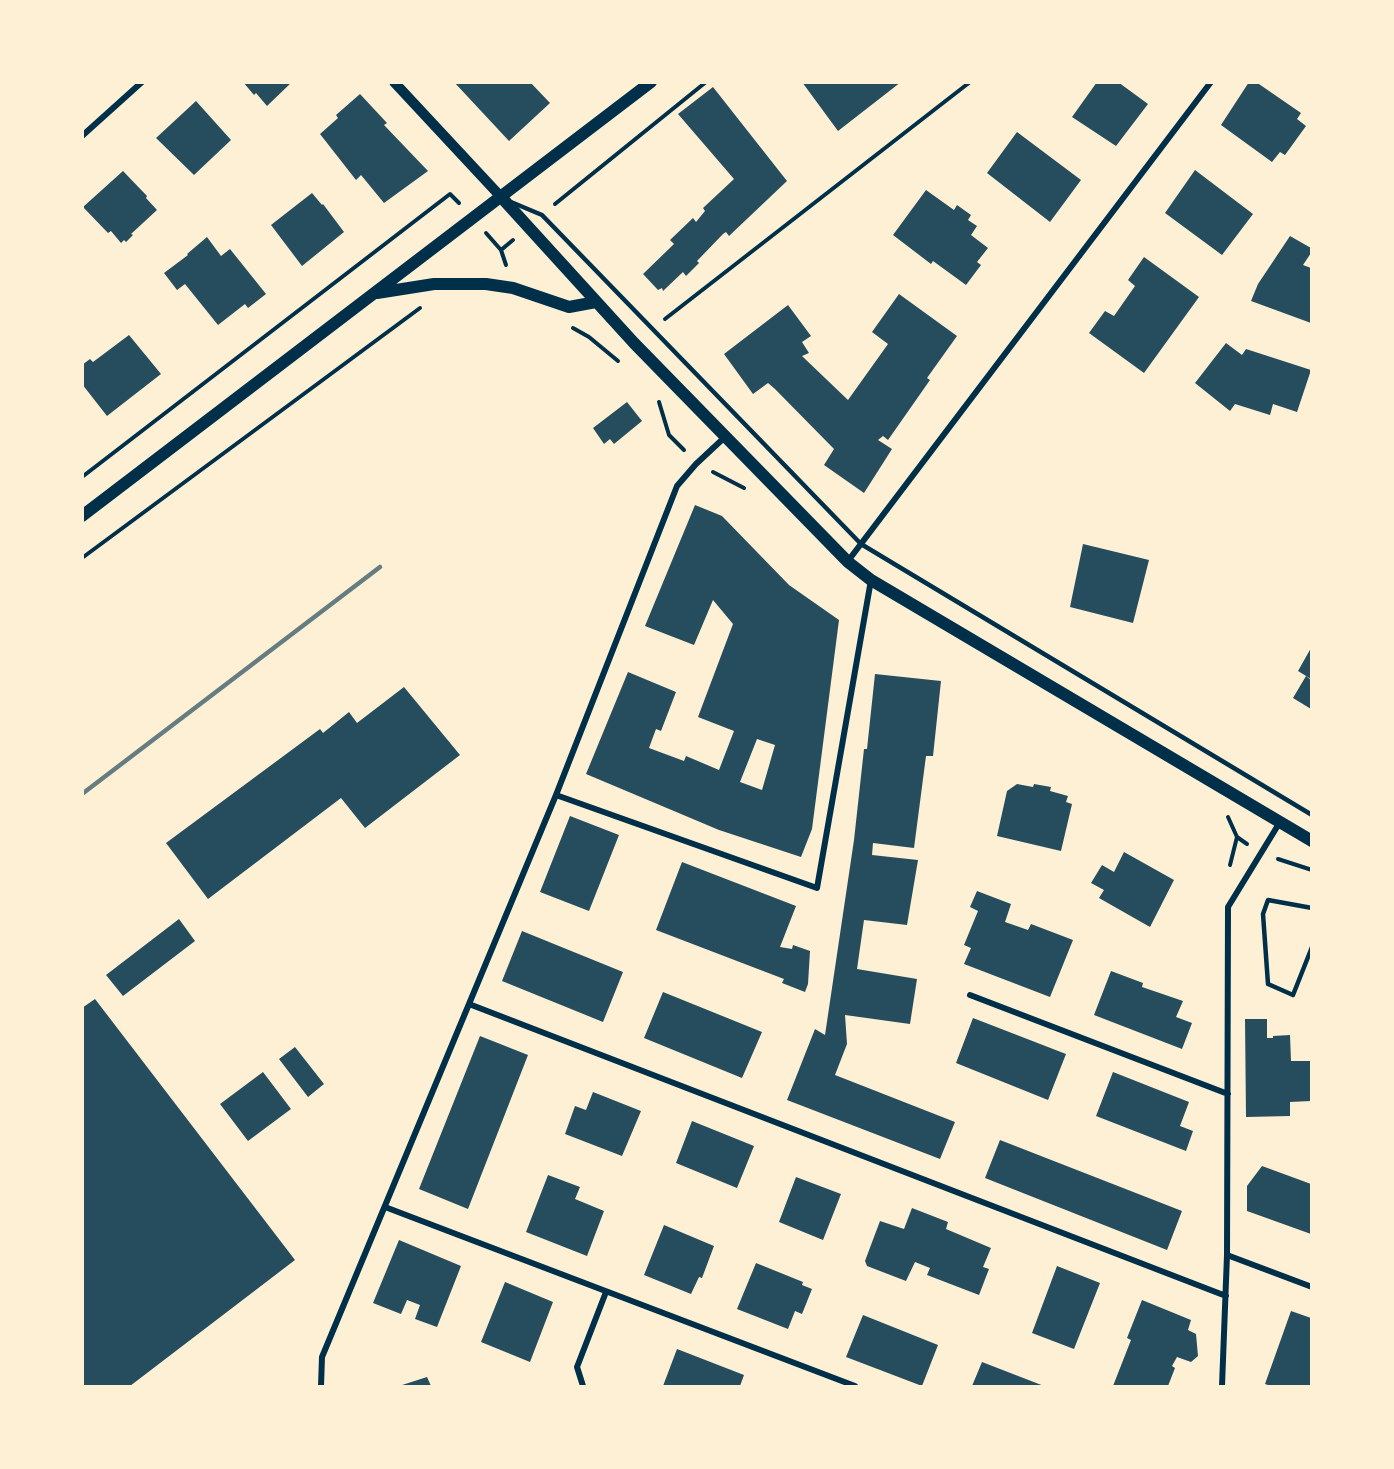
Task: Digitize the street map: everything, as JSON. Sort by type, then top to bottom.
[{"type":"main road","points":[[82,516],[502,198],[651,82]]},
{"type":"main road","points":[[502,198],[596,302],[848,562],[871,580],[1311,841]]},
{"type":"main road","points":[[376,293],[434,284],[486,284],[513,288],[569,307],[596,302]]},
{"type":"street","points":[[82,136],[142,82]]},
{"type":"street","points":[[394,82],[405,87],[502,198]]},
{"type":"street","points":[[848,562],[1211,82]]},
{"type":"street","points":[[321,1386],[322,1357],[556,795],[677,486],[696,464],[725,437]]},
{"type":"street","points":[[556,795],[817,888],[871,580]]},
{"type":"street","points":[[1222,1386],[1227,1255],[1228,907],[1280,822]]},
{"type":"street","points":[[970,994],[1228,1094]]},
{"type":"street","points":[[469,1004],[1226,1296]]},
{"type":"street","points":[[385,1207],[855,1386]]},
{"type":"street","points":[[1227,1255],[1311,1287]]},
{"type":"street","points":[[583,1386],[577,1367],[606,1292]]},
{"type":"lane","points":[[502,198],[542,215],[861,544],[1311,815]]},
{"type":"lane","points":[[1311,908],[1268,900],[1263,914],[1268,984],[1293,995],[1311,947]]},
{"type":"path","points":[[542,215],[706,82]]},
{"type":"path","points":[[663,320],[970,82]]},
{"type":"path","points":[[82,477],[450,194]]},
{"type":"path","points":[[513,288],[501,250],[528,228]]},
{"type":"path","points":[[82,558],[421,308]]},
{"type":"path","points":[[565,323],[589,337],[624,366]]},
{"type":"path","points":[[653,396],[661,403],[669,435],[696,464],[743,488],[752,496]]},
{"type":"path","points":[[1226,810],[1237,837],[1261,853],[1311,870]]},
{"type":"building","points":[[243,82],[292,82],[267,106]]},
{"type":"building","points":[[454,82],[530,82],[550,103],[509,141]]},
{"type":"building","points":[[802,82],[901,82],[838,131]]},
{"type":"building","points":[[1097,82],[1118,82],[1148,104],[1116,146],[1072,117]]},
{"type":"building","points":[[1249,82],[1256,82],[1301,113],[1297,119],[1306,126],[1285,155],[1280,152],[1272,162],[1221,125]]},
{"type":"building","points":[[713,87],[787,181],[729,236],[726,232],[723,234],[686,276],[683,272],[663,291],[662,288],[658,290],[643,274],[674,244],[670,240],[693,218],[696,222],[705,211],[703,208],[734,179],[678,114]]},
{"type":"building","points":[[360,94],[387,123],[384,125],[428,171],[384,203],[361,175],[356,180],[320,134],[338,118],[336,115]]},
{"type":"building","points":[[196,101],[231,140],[194,175],[156,138]]},
{"type":"building","points":[[1017,132],[1081,180],[1050,222],[987,173]]},
{"type":"building","points":[[1195,170],[1253,214],[1222,255],[1165,213]]},
{"type":"building","points":[[123,171],[157,210],[131,234],[133,235],[126,242],[124,240],[121,243],[111,231],[108,233],[83,207]]},
{"type":"building","points":[[926,190],[954,210],[957,205],[971,215],[968,220],[977,226],[971,235],[988,248],[977,262],[981,265],[966,285],[933,261],[931,264],[893,235]]},
{"type":"building","points":[[312,193],[344,232],[302,266],[271,225]]},
{"type":"building","points":[[1290,236],[1311,248],[1311,253],[1303,265],[1311,268],[1311,323],[1251,301],[1258,284]]},
{"type":"building","points":[[207,237],[221,256],[230,249],[266,294],[248,308],[245,304],[218,325],[185,284],[177,290],[164,273]]},
{"type":"building","points":[[1144,257],[1199,297],[1144,373],[1089,333],[1105,311],[1114,316],[1135,286],[1128,280]]},
{"type":"building","points":[[899,294],[957,336],[927,378],[930,380],[888,440],[883,436],[878,440],[892,449],[864,493],[824,465],[834,449],[775,389],[768,383],[753,394],[724,354],[788,305],[811,336],[802,342],[809,353],[802,356],[848,400],[888,344],[872,332]]},
{"type":"building","points":[[129,335],[161,374],[107,416],[82,384],[82,365],[90,359],[93,362]]},
{"type":"building","points":[[1226,343],[1242,355],[1246,349],[1311,370],[1297,412],[1273,404],[1270,415],[1235,404],[1230,411],[1195,383]]},
{"type":"building","points":[[627,402],[642,421],[614,444],[610,439],[604,444],[593,428]]},
{"type":"building","points":[[695,505],[722,516],[789,585],[839,620],[812,829],[801,857],[719,830],[586,774],[628,672],[676,692],[661,731],[656,729],[649,748],[684,761],[686,756],[719,770],[734,731],[698,717],[733,624],[713,600],[694,645],[645,626]],"holes":[[[757,739],[775,745],[762,790],[740,782]]]},
{"type":"building","points":[[1083,544],[1149,560],[1133,623],[1070,607]]},
{"type":"building","points":[[1311,648],[1311,679],[1298,671]]},
{"type":"building","points":[[875,674],[941,681],[933,756],[926,756],[914,848],[873,843],[872,855],[918,860],[907,925],[864,920],[857,969],[917,979],[910,1024],[845,1015],[847,1044],[835,1075],[955,1122],[940,1159],[787,1100],[815,1029],[825,1035],[854,840],[864,749],[867,749]]},
{"type":"building","points":[[1306,676],[1311,680],[1311,709],[1293,698]]},
{"type":"building","points":[[404,687],[460,755],[365,828],[341,798],[208,899],[166,843],[320,729],[323,733],[349,712],[357,723]]},
{"type":"building","points":[[1017,784],[1051,787],[1050,791],[1068,796],[1066,802],[1072,804],[1061,851],[997,836],[1007,791]]},
{"type":"building","points":[[570,816],[619,835],[589,911],[540,892]]},
{"type":"building","points":[[1124,852],[1174,880],[1150,927],[1099,898],[1104,890],[1091,883],[1102,865],[1114,872]]},
{"type":"building","points":[[682,862],[796,906],[780,947],[792,949],[793,945],[810,951],[808,984],[805,992],[782,983],[784,979],[656,930]]},
{"type":"building","points":[[977,891],[1011,904],[1005,922],[1028,930],[1031,924],[1073,940],[1050,997],[964,964],[971,948],[964,945],[978,911],[970,907]]},
{"type":"building","points":[[179,919],[195,941],[123,996],[106,975]]},
{"type":"building","points":[[522,931],[623,972],[603,1022],[502,981]]},
{"type":"building","points":[[1111,971],[1143,983],[1142,987],[1183,1001],[1176,1017],[1192,1023],[1182,1049],[1094,1015]]},
{"type":"building","points":[[663,992],[762,1032],[742,1078],[644,1038]]},
{"type":"building","points":[[95,999],[295,1260],[130,1386],[82,1386],[82,1008]]},
{"type":"building","points":[[973,1018],[1066,1054],[1048,1100],[956,1063]]},
{"type":"building","points":[[1245,1019],[1267,1019],[1267,1038],[1290,1035],[1291,1061],[1311,1061],[1311,1101],[1290,1102],[1290,1116],[1246,1117]]},
{"type":"building","points":[[480,1036],[528,1055],[468,1209],[419,1189]]},
{"type":"building","points":[[295,1047],[324,1084],[308,1097],[279,1059]]},
{"type":"building","points":[[263,1072],[291,1109],[248,1141],[220,1104]]},
{"type":"building","points":[[1113,1072],[1189,1102],[1180,1126],[1193,1131],[1186,1151],[1096,1116]]},
{"type":"building","points":[[593,1092],[641,1111],[622,1156],[565,1134],[575,1106],[586,1110]]},
{"type":"building","points":[[692,1121],[754,1146],[737,1188],[676,1163]]},
{"type":"building","points":[[1000,1140],[1182,1211],[1167,1250],[985,1178]]},
{"type":"building","points":[[1262,1166],[1311,1184],[1311,1234],[1247,1211],[1247,1186]]},
{"type":"building","points":[[548,1175],[580,1187],[575,1199],[604,1211],[587,1256],[526,1232]]},
{"type":"building","points":[[796,1177],[841,1194],[823,1240],[779,1222]]},
{"type":"building","points":[[912,1208],[948,1222],[946,1229],[991,1248],[983,1267],[989,1269],[979,1295],[927,1275],[930,1268],[915,1262],[906,1281],[867,1266],[865,1261],[880,1221],[904,1229]]},
{"type":"building","points":[[664,1225],[714,1246],[702,1278],[699,1277],[691,1294],[644,1275]]},
{"type":"building","points":[[399,1240],[461,1266],[437,1327],[415,1319],[420,1305],[407,1300],[401,1314],[373,1303]]},
{"type":"building","points":[[756,1263],[803,1282],[802,1285],[812,1289],[802,1314],[795,1311],[788,1329],[737,1309]]},
{"type":"building","points":[[1057,1266],[1100,1283],[1074,1349],[1032,1333]]},
{"type":"building","points":[[505,1282],[553,1302],[530,1362],[481,1342]]},
{"type":"building","points":[[1142,1300],[1191,1320],[1188,1330],[1196,1334],[1198,1356],[1191,1362],[1177,1357],[1172,1366],[1175,1368],[1168,1386],[1113,1386],[1131,1340],[1127,1338]]},
{"type":"building","points":[[1291,1311],[1311,1318],[1311,1383],[1310,1386],[1271,1386],[1265,1384]]},
{"type":"building","points":[[863,1315],[938,1345],[922,1386],[846,1357]]},
{"type":"building","points":[[677,1349],[744,1375],[740,1386],[663,1386]]},
{"type":"building","points":[[982,1362],[1044,1386],[972,1386]]},
{"type":"building","points":[[427,1377],[431,1386],[399,1386]]},
{"type":"railway","points":[[82,794],[380,567]]}]
